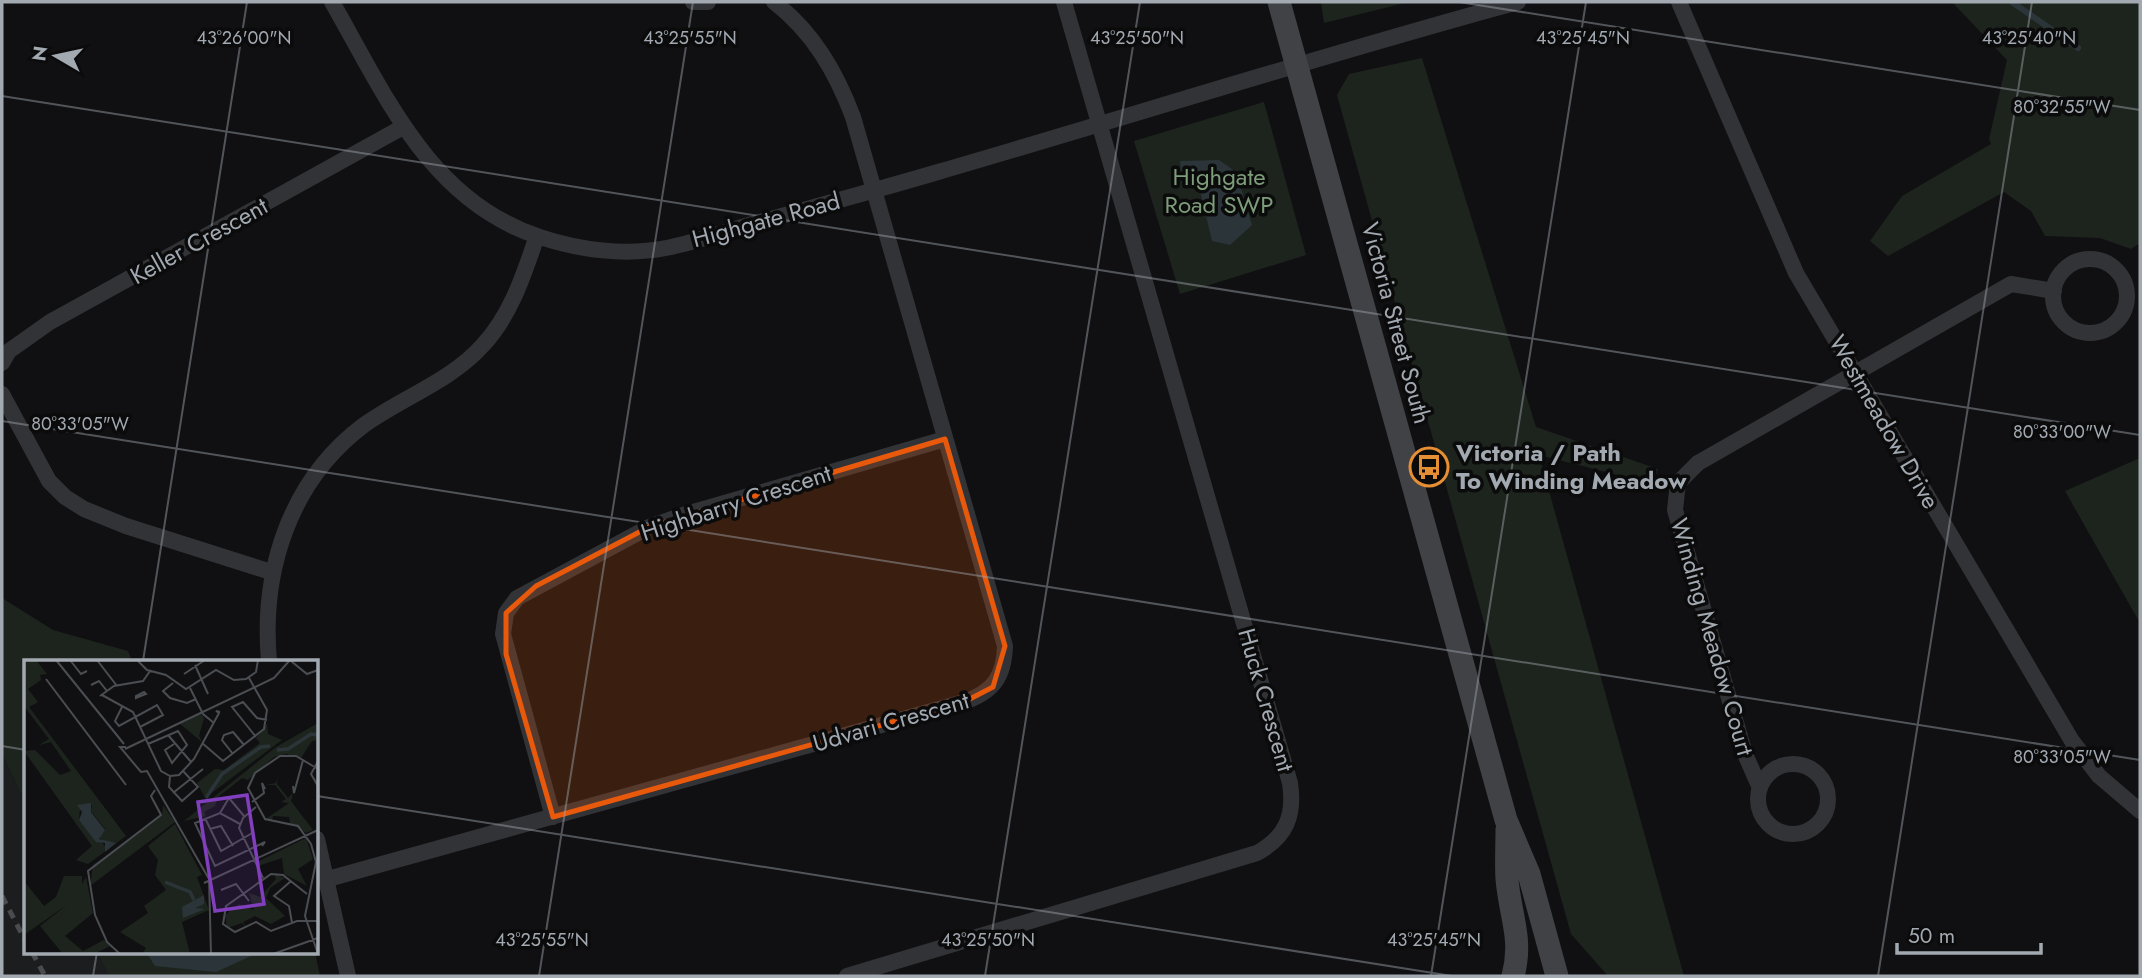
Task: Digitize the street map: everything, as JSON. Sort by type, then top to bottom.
[{"type":"main road","name":"Victoria Street South","points":[[1279,2],[1506,820],[1530,874],[1557,976]]},
{"type":"main road","name":"Victoria Street South","points":[[1506,820],[1507,881],[1518,930],[1518,957],[1513,976]]},
{"type":"street","name":"Highgate Road","points":[[332,2],[403,127],[425,158],[458,191],[537,236],[580,247],[615,251],[664,248],[873,191],[1297,64],[1518,2]]},
{"type":"street","points":[[693,2],[709,2]]},
{"type":"street","name":"Udvari Crescent","points":[[328,879],[964,702],[993,687],[1001,674],[1005,646],[840,83],[804,29],[774,2]]},
{"type":"street","name":"Huck Crescent","points":[[847,976],[1257,853],[1280,836],[1292,813],[1290,783],[1064,2]]},
{"type":"street","name":"Westmeadow Drive","points":[[1679,2],[1796,273],[2071,741],[2099,776],[2140,811]]},
{"type":"street","name":"Keller Crescent","points":[[2,363],[9,351],[50,322],[403,127]]},
{"type":"street","points":[[269,660],[267,612],[271,572],[283,533],[308,487],[333,455],[363,426],[448,376],[494,333],[505,316],[537,236]]},
{"type":"street","points":[[2099,260],[2119,272],[2125,283],[2126,307],[2112,327],[2088,334],[2077,331],[2058,315],[2054,291],[2064,270],[2075,263],[2099,260]]},
{"type":"street","name":"Winding Meadow Court","points":[[1760,788],[1773,770],[1782,765],[1804,765],[1822,778],[1827,788],[1826,811],[1811,829],[1788,833],[1777,830],[1761,812],[1760,788],[1745,754],[1675,510],[1678,483],[1698,463],[2011,284],[2054,291]]},
{"type":"street","points":[[2,394],[49,481],[65,497],[85,509],[126,526],[271,572]]},
{"type":"street","name":"Highbarry Crescent","points":[[553,817],[503,634],[506,613],[517,598],[573,565],[671,519],[945,439]]},
{"type":"street","points":[[318,843],[348,976]]},
{"type":"highlighted area","points":[[945,439],[1005,646],[993,687],[964,702],[553,817],[506,654],[506,613],[536,586],[649,527]]},
{"type":"shaded area","points":[[1219,160],[1236,172],[1252,225],[1230,245],[1212,241],[1199,186],[1181,170],[1180,161]]},
{"type":"shaded area","points":[[2,754],[24,801],[24,954],[98,954],[109,976],[5,976],[2,969]]},
{"type":"shaded area","points":[[147,954],[256,954],[216,972],[155,966]]},
{"type":"green space","points":[[1321,2],[1409,2],[1324,23]]},
{"type":"green space","points":[[1952,2],[2140,2],[2140,243],[2131,249],[2100,238],[2045,236],[2031,211],[2004,192],[1888,256],[1870,241],[1902,196],[1991,144],[1989,139],[2007,60]]},
{"type":"green space","points":[[1422,58],[1536,427],[1658,469],[1653,484],[1539,455],[1684,976],[1608,976],[1571,934],[1337,95],[1349,74]]},
{"type":"green space","name":"Highgate Road SWP","points":[[1264,102],[1306,255],[1180,294],[1134,141]]},
{"type":"green space","points":[[2140,458],[2140,623],[2065,491]]},
{"type":"green space","points":[[2,598],[53,630],[128,651],[132,660],[24,660],[24,801],[2,754]]},
{"type":"green space","points":[[98,954],[315,954],[320,976],[109,976]]},
{"type":"waterway","points":[[2012,2],[2078,48]]},
{"type":"railway","points":[[2,896],[24,938]]},
{"type":"railway","points":[[33,954],[45,976]]},
{"type":"place","name":"Victoria / Path To Winding Meadow","points":[[1429,467]]}]
